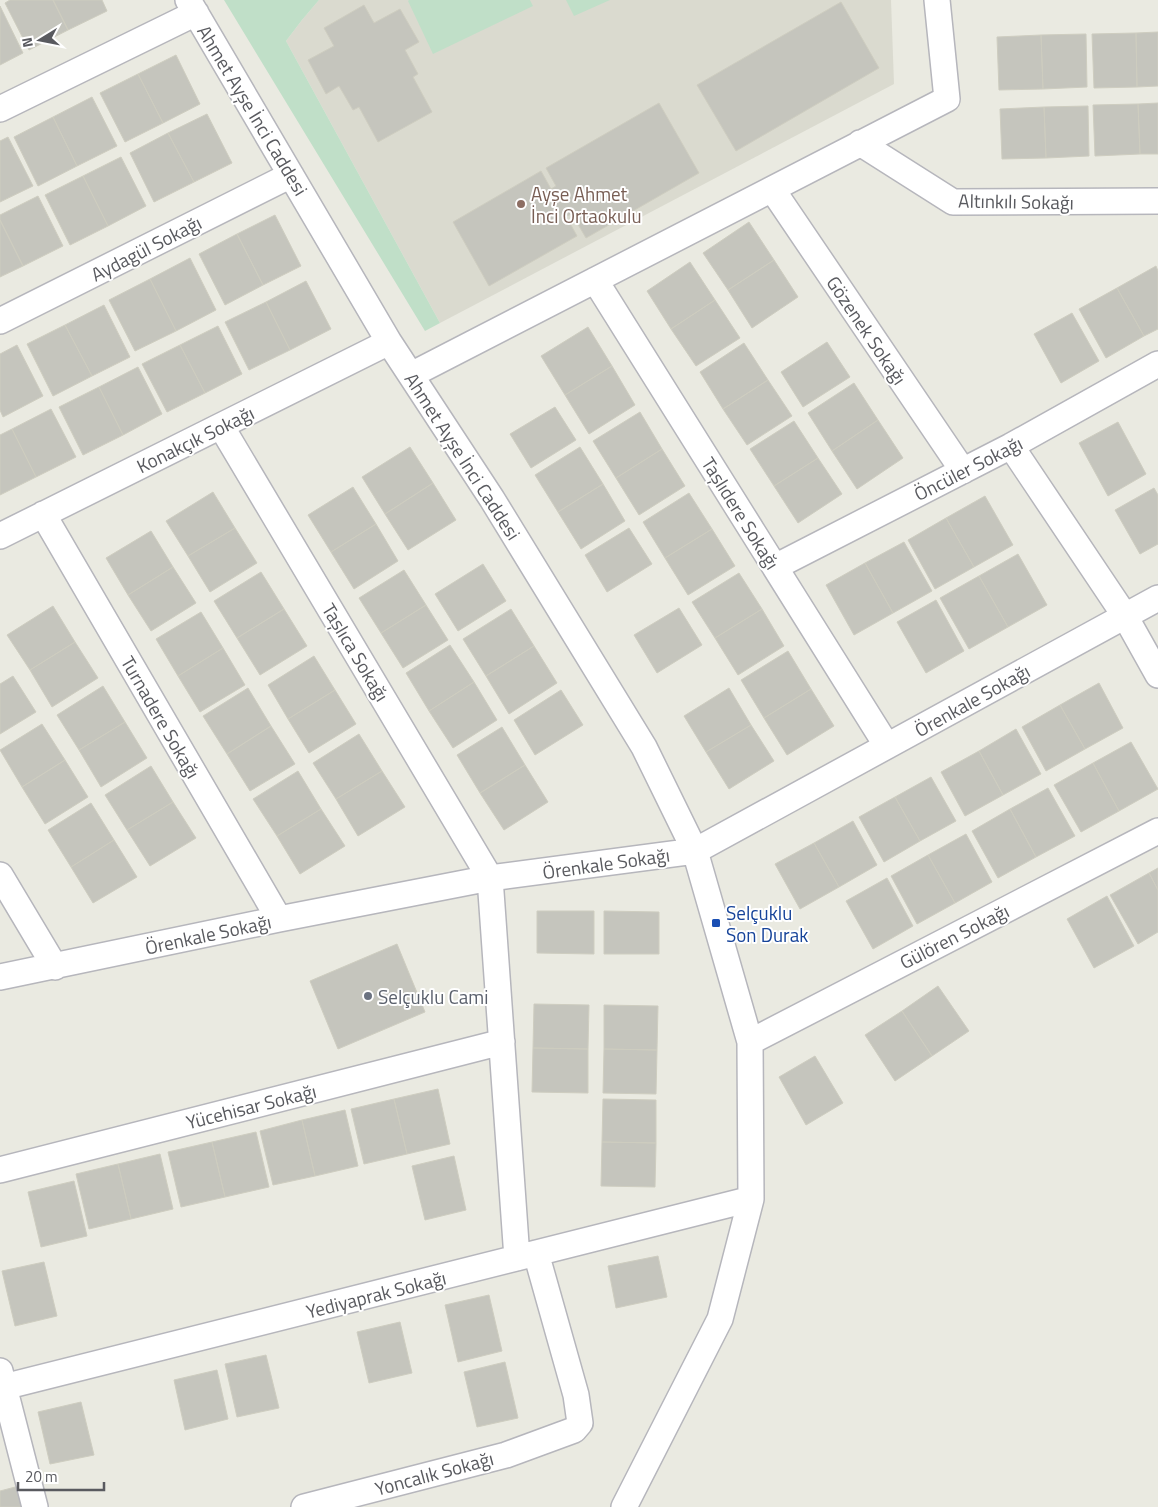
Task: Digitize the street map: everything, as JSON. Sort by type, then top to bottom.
[{"type":"street","points":[[411,375],[947,99],[937,0]]},
{"type":"street","points":[[0,109],[192,7]]},
{"type":"street","name":"Ahmet Ayşe İnci Caddesi","points":[[192,7],[389,342],[492,499],[644,747],[695,851],[716,923],[750,1042],[751,1199],[720,1319],[624,1507]]},
{"type":"street","name":"Altınkılı Sokağı","points":[[860,143],[953,202],[1158,201]]},
{"type":"street","name":"Aydagül Sokağı","points":[[0,321],[291,176]]},
{"type":"street","name":"Gözenek Sokağı","points":[[772,189],[963,471]]},
{"type":"street","name":"Taşlıdere Sokağı","points":[[595,280],[887,746]]},
{"type":"street","name":"Konakçık Sokağı","points":[[0,536],[389,342]]},
{"type":"street","name":"Öncüler Sokağı","points":[[774,567],[1011,446],[1158,364]]},
{"type":"street","name":"Taşlıca Sokağı","points":[[221,426],[490,878]]},
{"type":"street","points":[[1011,446],[1124,616],[1158,675]]},
{"type":"street","name":"Turnadere Sokağı","points":[[43,514],[279,919]]},
{"type":"street","name":"Örenkale Sokağı","points":[[0,977],[279,919],[490,878],[695,851],[1158,598]]},
{"type":"street","name":"Gülören Sokağı","points":[[750,1042],[1158,831]]},
{"type":"street","points":[[0,875],[55,967]]},
{"type":"street","points":[[490,878],[502,1042],[526,1256]]},
{"type":"street","name":"Yücehisar Sokağı","points":[[0,1170],[502,1042]]},
{"type":"street","name":"Yediyaprak Sokağı","points":[[1,1382],[526,1256],[751,1199]]},
{"type":"street","name":"Yoncalık Sokağı","points":[[304,1507],[506,1454],[574,1430],[580,1423],[576,1395],[526,1256]]},
{"type":"street","points":[[1,1382],[35,1507]]},
{"type":"shaded area","name":"Ayşe Ahmet İnci Ortaokulu","points":[[319,0],[891,0],[894,84],[440,323],[286,41]]},
{"type":"green space","points":[[224,0],[319,0],[286,41],[440,323],[425,331]]},
{"type":"green space","points":[[409,0],[530,0],[533,6],[433,54]]},
{"type":"green space","points":[[566,0],[610,0],[574,16]]},
{"type":"building","points":[[10,0],[53,0],[68,30],[29,50],[5,3]]},
{"type":"building","points":[[53,0],[102,0],[107,11],[68,30]]},
{"type":"building","points":[[841,2],[879,68],[736,151],[697,85]]},
{"type":"building","points":[[364,5],[374,23],[400,9],[419,42],[405,50],[418,74],[413,77],[432,112],[378,142],[359,107],[353,110],[339,86],[326,94],[308,60],[334,46],[324,28]]},
{"type":"building","points":[[0,6],[23,53],[0,65]]},
{"type":"building","points":[[1158,32],[1158,86],[1137,87],[1136,33]]},
{"type":"building","points":[[1136,33],[1137,87],[1094,88],[1092,34]]},
{"type":"building","points":[[1086,34],[1087,87],[1043,89],[1041,35]]},
{"type":"building","points":[[1041,35],[1043,89],[999,90],[997,37]]},
{"type":"building","points":[[176,55],[200,104],[163,123],[138,74]]},
{"type":"building","points":[[138,74],[163,123],[125,142],[100,93]]},
{"type":"building","points":[[92,97],[117,146],[77,166],[53,117]]},
{"type":"building","points":[[659,103],[699,173],[586,238],[572,214],[566,216],[577,236],[489,286],[453,222],[541,171],[551,189],[556,186],[546,168]]},
{"type":"building","points":[[1158,103],[1158,154],[1140,154],[1138,104]]},
{"type":"building","points":[[1138,104],[1140,154],[1095,156],[1093,105]]},
{"type":"building","points":[[1088,106],[1089,156],[1046,158],[1044,107]]},
{"type":"building","points":[[1044,107],[1046,158],[1002,159],[1000,109]]},
{"type":"building","points":[[207,114],[232,163],[194,182],[168,133]]},
{"type":"building","points":[[53,117],[77,166],[38,186],[14,137]]},
{"type":"building","points":[[168,133],[194,182],[154,202],[130,153]]},
{"type":"building","points":[[8,137],[33,186],[0,202],[0,141]]},
{"type":"building","points":[[121,157],[146,206],[108,226],[83,176]]},
{"type":"building","points":[[83,176],[108,226],[70,245],[45,195]]},
{"type":"building","points":[[38,196],[63,246],[23,266],[0,220],[0,215]]},
{"type":"building","points":[[275,215],[301,266],[263,285],[237,234]]},
{"type":"building","points":[[0,220],[23,266],[0,277]]},
{"type":"building","points":[[749,222],[774,260],[728,290],[703,253]]},
{"type":"building","points":[[237,234],[263,285],[225,305],[199,254]]},
{"type":"building","points":[[190,258],[216,310],[176,331],[150,279]]},
{"type":"building","points":[[774,260],[798,297],[752,328],[728,290]]},
{"type":"building","points":[[690,262],[715,300],[671,329],[647,291]]},
{"type":"building","points":[[1156,266],[1158,271],[1158,329],[1144,336],[1117,288]]},
{"type":"building","points":[[150,279],[176,331],[135,351],[109,300]]},
{"type":"building","points":[[306,281],[331,329],[290,350],[266,302]]},
{"type":"building","points":[[1117,288],[1144,336],[1106,358],[1079,309]]},
{"type":"building","points":[[715,300],[740,338],[696,366],[671,329]]},
{"type":"building","points":[[266,302],[290,350],[249,370],[225,322]]},
{"type":"building","points":[[104,305],[130,357],[92,376],[65,325]]},
{"type":"building","points":[[1072,313],[1099,361],[1061,383],[1034,334]]},
{"type":"building","points":[[65,325],[92,376],[53,396],[27,344]]},
{"type":"building","points":[[218,326],[242,374],[205,393],[180,345]]},
{"type":"building","points":[[588,327],[612,366],[565,395],[541,356]]},
{"type":"building","points":[[827,342],[850,377],[803,407],[781,372]]},
{"type":"building","points":[[744,343],[768,380],[723,409],[700,372]]},
{"type":"building","points":[[17,345],[43,396],[3,417],[0,410],[0,354]]},
{"type":"building","points":[[180,345],[205,393],[167,412],[142,364]]},
{"type":"building","points":[[612,366],[635,405],[589,434],[565,395]]},
{"type":"building","points":[[138,367],[162,414],[123,435],[99,387]]},
{"type":"building","points":[[768,380],[792,416],[747,445],[723,409]]},
{"type":"building","points":[[854,383],[878,420],[832,451],[808,413]]},
{"type":"building","points":[[99,387],[123,435],[83,455],[59,407]]},
{"type":"building","points":[[555,407],[576,440],[531,468],[510,434]]},
{"type":"building","points":[[51,409],[76,457],[36,477],[12,429]]},
{"type":"building","points":[[640,412],[662,449],[616,478],[593,441]]},
{"type":"building","points":[[878,420],[903,458],[857,489],[832,451]]},
{"type":"building","points":[[794,421],[818,458],[774,486],[750,449]]},
{"type":"building","points":[[1118,422],[1146,474],[1108,496],[1079,443]]},
{"type":"building","points":[[12,429],[36,477],[0,495],[0,435]]},
{"type":"building","points":[[410,447],[433,483],[385,514],[362,477]]},
{"type":"building","points":[[580,447],[603,484],[558,512],[535,475]]},
{"type":"building","points":[[662,449],[685,486],[639,515],[616,478]]},
{"type":"building","points":[[818,458],[842,494],[798,523],[774,486]]},
{"type":"building","points":[[433,483],[456,520],[408,550],[385,514]]},
{"type":"building","points":[[603,484],[625,521],[581,549],[558,512]]},
{"type":"building","points":[[353,487],[376,524],[331,552],[308,515]]},
{"type":"building","points":[[1154,488],[1158,495],[1158,544],[1140,554],[1115,510]]},
{"type":"building","points":[[213,492],[235,528],[188,556],[166,521]]},
{"type":"building","points":[[689,493],[712,529],[665,558],[643,522]]},
{"type":"building","points":[[985,496],[1013,545],[974,567],[946,518]]},
{"type":"building","points":[[946,518],[974,567],[935,589],[908,540]]},
{"type":"building","points":[[376,524],[398,561],[354,589],[331,552]]},
{"type":"building","points":[[235,528],[257,563],[210,592],[188,556]]},
{"type":"building","points":[[629,528],[652,564],[607,592],[585,555]]},
{"type":"building","points":[[712,529],[735,566],[688,595],[665,558]]},
{"type":"building","points":[[151,531],[173,567],[128,595],[106,558]]},
{"type":"building","points":[[904,542],[932,591],[893,613],[865,563]]},
{"type":"building","points":[[1018,554],[1047,605],[1008,627],[979,576]]},
{"type":"building","points":[[865,563],[893,613],[854,635],[826,585]]},
{"type":"building","points":[[483,564],[506,601],[458,631],[435,594]]},
{"type":"building","points":[[173,567],[196,603],[151,631],[128,595]]},
{"type":"building","points":[[404,570],[426,605],[381,633],[359,598]]},
{"type":"building","points":[[261,572],[284,609],[237,638],[214,601]]},
{"type":"building","points":[[739,573],[762,609],[715,638],[692,602]]},
{"type":"building","points":[[979,576],[1008,627],[969,649],[940,598]]},
{"type":"building","points":[[936,600],[964,651],[926,673],[897,622]]},
{"type":"building","points":[[426,605],[448,640],[403,668],[381,633]]},
{"type":"building","points":[[53,606],[75,642],[30,670],[7,635]]},
{"type":"building","points":[[679,608],[702,645],[657,673],[634,635]]},
{"type":"building","points":[[284,609],[307,646],[260,675],[237,638]]},
{"type":"building","points":[[511,609],[534,646],[486,676],[463,639]]},
{"type":"building","points":[[762,609],[784,646],[738,675],[715,638]]},
{"type":"building","points":[[201,612],[223,648],[178,676],[156,639]]},
{"type":"building","points":[[75,642],[98,678],[52,707],[30,670]]},
{"type":"building","points":[[450,645],[474,682],[429,711],[406,673]]},
{"type":"building","points":[[534,646],[557,683],[509,714],[486,676]]},
{"type":"building","points":[[223,648],[245,685],[200,712],[178,676]]},
{"type":"building","points":[[788,651],[811,689],[764,718],[741,680]]},
{"type":"building","points":[[314,656],[335,690],[288,719],[268,685]]},
{"type":"building","points":[[13,676],[36,712],[0,734],[0,684]]},
{"type":"building","points":[[474,682],[497,720],[453,748],[429,711]]},
{"type":"building","points":[[1099,683],[1123,728],[1085,749],[1060,705]]},
{"type":"building","points":[[103,686],[125,722],[79,750],[57,715]]},
{"type":"building","points":[[248,688],[271,726],[227,754],[203,716]]},
{"type":"building","points":[[729,688],[751,725],[706,752],[684,716]]},
{"type":"building","points":[[811,689],[834,726],[787,755],[764,718]]},
{"type":"building","points":[[335,690],[356,724],[309,753],[288,719]]},
{"type":"building","points":[[561,690],[583,725],[535,755],[514,720]]},
{"type":"building","points":[[1060,705],[1085,749],[1046,771],[1022,727]]},
{"type":"building","points":[[125,722],[147,758],[101,787],[79,750]]},
{"type":"building","points":[[42,724],[65,760],[22,787],[0,750]]},
{"type":"building","points":[[751,725],[774,761],[729,789],[706,752]]},
{"type":"building","points":[[271,726],[295,764],[250,791],[227,754]]},
{"type":"building","points":[[502,727],[525,765],[480,793],[457,755]]},
{"type":"building","points":[[1016,729],[1041,774],[1003,795],[979,751]]},
{"type":"building","points":[[359,734],[382,771],[336,799],[313,763]]},
{"type":"building","points":[[1131,742],[1158,789],[1119,811],[1093,763]]},
{"type":"building","points":[[979,751],[1003,795],[965,816],[941,772]]},
{"type":"building","points":[[65,760],[88,797],[45,824],[22,787]]},
{"type":"building","points":[[1093,763],[1119,811],[1081,832],[1054,785]]},
{"type":"building","points":[[525,765],[548,802],[504,830],[480,793]]},
{"type":"building","points":[[151,766],[173,802],[127,830],[105,795]]},
{"type":"building","points":[[298,771],[321,809],[277,836],[253,799]]},
{"type":"building","points":[[382,771],[405,807],[358,836],[336,799]]},
{"type":"building","points":[[931,777],[956,821],[920,841],[895,797]]},
{"type":"building","points":[[1048,788],[1075,836],[1036,857],[1010,809]]},
{"type":"building","points":[[895,797],[920,841],[884,862],[859,817]]},
{"type":"building","points":[[173,802],[196,838],[150,866],[127,830]]},
{"type":"building","points":[[91,803],[114,840],[71,867],[48,830]]},
{"type":"building","points":[[321,809],[345,846],[300,874],[277,836]]},
{"type":"building","points":[[1010,809],[1036,857],[998,878],[972,831]]},
{"type":"building","points":[[853,821],[877,865],[839,887],[814,843]]},
{"type":"building","points":[[966,834],[992,882],[955,903],[928,855]]},
{"type":"building","points":[[114,840],[137,877],[93,903],[71,867]]},
{"type":"building","points":[[814,843],[839,887],[800,909],[775,864]]},
{"type":"building","points":[[928,855],[955,903],[917,924],[891,876]]},
{"type":"building","points":[[1158,868],[1158,890],[1149,873]]},
{"type":"building","points":[[1149,873],[1158,890],[1158,932],[1138,944],[1110,895]]},
{"type":"building","points":[[887,878],[913,926],[873,949],[846,901]]},
{"type":"building","points":[[1107,896],[1134,946],[1094,968],[1067,919]]},
{"type":"building","points":[[537,911],[594,911],[594,954],[537,953]]},
{"type":"building","points":[[604,911],[659,912],[659,954],[604,954]]},
{"type":"building","name":"Selçuklu Cami","points":[[397,944],[425,1012],[338,1049],[310,981]]},
{"type":"building","points":[[938,986],[969,1031],[932,1056],[902,1011]]},
{"type":"building","points":[[534,1004],[589,1005],[588,1049],[533,1048]]},
{"type":"building","points":[[604,1005],[658,1006],[657,1050],[604,1049]]},
{"type":"building","points":[[902,1011],[932,1056],[895,1081],[865,1035]]},
{"type":"building","points":[[533,1048],[588,1049],[588,1093],[532,1092]]},
{"type":"building","points":[[604,1049],[657,1050],[656,1094],[603,1093]]},
{"type":"building","points":[[815,1056],[843,1103],[806,1125],[779,1077]]},
{"type":"building","points":[[438,1089],[450,1144],[407,1154],[394,1099]]},
{"type":"building","points":[[394,1099],[407,1154],[364,1164],[351,1109]]},
{"type":"building","points":[[603,1099],[656,1100],[656,1143],[602,1142]]},
{"type":"building","points":[[345,1110],[358,1166],[315,1176],[302,1120]]},
{"type":"building","points":[[302,1120],[315,1176],[273,1185],[260,1131]]},
{"type":"building","points":[[256,1132],[269,1187],[225,1197],[212,1142]]},
{"type":"building","points":[[212,1142],[225,1197],[181,1207],[168,1152]]},
{"type":"building","points":[[602,1142],[656,1143],[655,1187],[601,1186]]},
{"type":"building","points":[[160,1154],[173,1209],[131,1219],[118,1164]]},
{"type":"building","points":[[454,1156],[466,1210],[425,1220],[412,1166]]},
{"type":"building","points":[[118,1164],[131,1219],[89,1229],[76,1174]]},
{"type":"building","points":[[74,1181],[87,1236],[41,1247],[28,1192]]},
{"type":"building","points":[[658,1256],[667,1297],[616,1308],[608,1266]]},
{"type":"building","points":[[44,1262],[57,1316],[15,1326],[2,1271]]},
{"type":"building","points":[[489,1295],[502,1351],[458,1362],[445,1305]]},
{"type":"building","points":[[400,1322],[412,1373],[369,1383],[357,1332]]},
{"type":"building","points":[[266,1355],[279,1408],[237,1417],[225,1364]]},
{"type":"building","points":[[505,1362],[518,1418],[477,1427],[464,1372]]},
{"type":"building","points":[[217,1370],[228,1419],[185,1430],[174,1380]]},
{"type":"building","points":[[81,1402],[94,1455],[50,1464],[38,1412]]},
{"type":"building","points":[[19,1486],[24,1507],[0,1507],[0,1491]]},
{"type":"place","name":"Ayşe Ahmet İnci Ortaokulu","points":[[521,204]]},
{"type":"place","name":"Selçuklu Son Durak","points":[[716,923]]},
{"type":"place","name":"Selçuklu Cami","points":[[368,996]]}]
